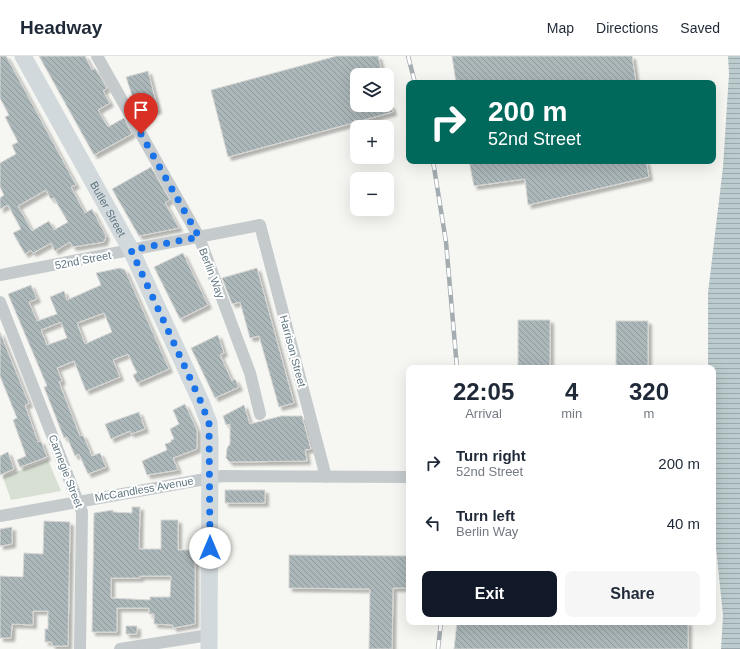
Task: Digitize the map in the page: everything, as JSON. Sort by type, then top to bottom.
[{"type":"main road","name":"Butler Street","points":[[23,56],[131,250],[201,402],[209,423],[211,478],[209,642]]},
{"type":"street","name":"Berlin Way","points":[[98,56],[199,237],[250,373],[260,414]]},
{"type":"street","name":"52nd Street","points":[[0,275],[260,225]]},
{"type":"street","name":"Harrison Street","points":[[260,225],[326,477]]},
{"type":"street","name":"Carnegie Street","points":[[0,302],[82,512],[80,649]]},
{"type":"street","name":"McCandless Avenue","points":[[0,516],[222,476],[406,477]]},
{"type":"street","points":[[120,649],[209,642]]},
{"type":"shaded area","points":[[728,56],[740,56],[740,649],[721,649],[723,615],[716,548],[716,365],[708,365],[708,293],[723,167],[729,74]]},
{"type":"shaded area","points":[[48,460],[61,491],[11,500],[3,477]]},
{"type":"building","points":[[0,56],[6,56],[76,185],[71,187],[85,213],[92,209],[106,236],[104,242],[73,247],[70,242],[55,251],[51,243],[33,253],[31,250],[25,254],[13,233],[21,229],[8,205],[0,209],[0,198],[4,195],[0,187],[0,163],[16,154],[12,145],[18,142],[5,117],[9,115],[0,98]],"holes":[[[46,190],[51,199],[54,198],[68,222],[54,230],[49,221],[32,231],[18,206]]]},
{"type":"building","points":[[39,56],[85,56],[92,70],[95,68],[107,88],[103,91],[110,103],[98,110],[108,127],[124,118],[132,134],[94,155]]},
{"type":"building","points":[[337,56],[378,56],[381,68],[350,68],[350,112],[393,112],[364,120],[350,120],[350,124],[228,157],[211,90]]},
{"type":"building","points":[[452,56],[632,56],[636,80],[456,80]]},
{"type":"building","points":[[148,71],[158,110],[139,116],[126,77]]},
{"type":"building","points":[[470,164],[647,164],[649,177],[528,205],[525,179],[474,186]]},
{"type":"building","points":[[151,167],[170,200],[165,203],[179,228],[139,236],[112,189]]},
{"type":"building","points":[[183,253],[208,305],[180,319],[154,267]]},
{"type":"building","points":[[120,268],[125,270],[169,369],[137,383],[133,375],[137,373],[128,354],[113,360],[120,377],[86,391],[74,361],[57,368],[62,381],[59,382],[80,436],[83,435],[92,456],[100,453],[106,467],[88,474],[79,454],[75,456],[67,437],[64,438],[44,387],[47,386],[8,294],[31,285],[37,299],[29,302],[37,321],[57,314],[50,297],[64,291],[67,300],[101,285],[96,273]],"holes":[[[104,313],[112,332],[85,344],[77,323]],[[61,322],[67,338],[47,345],[41,330]]]},
{"type":"building","points":[[257,268],[294,403],[279,407],[259,336],[250,338],[240,302],[232,304],[222,278]]},
{"type":"building","points":[[518,320],[550,320],[550,365],[518,365]]},
{"type":"building","points":[[616,321],[648,321],[648,365],[616,365]]},
{"type":"building","points":[[0,332],[29,404],[25,405],[38,442],[41,441],[47,457],[20,467],[17,460],[26,456],[13,420],[17,418],[0,376]]},
{"type":"building","points":[[218,335],[224,353],[220,355],[232,381],[235,379],[239,387],[215,398],[191,348]]},
{"type":"building","points":[[185,404],[197,430],[197,449],[173,458],[178,470],[147,475],[142,461],[167,450],[165,444],[174,439],[170,429],[179,424],[173,410]]},
{"type":"building","points":[[244,405],[250,424],[281,416],[302,416],[311,449],[305,450],[307,461],[230,462],[226,458],[227,448],[230,444],[230,424],[226,425],[223,416]]},
{"type":"building","points":[[139,412],[145,429],[131,434],[130,431],[111,439],[105,424]]},
{"type":"building","points":[[8,452],[14,469],[0,475],[0,456]]},
{"type":"building","points":[[225,490],[265,490],[265,503],[225,503]]},
{"type":"building","points":[[132,507],[140,507],[139,549],[161,549],[161,520],[178,520],[178,550],[195,550],[195,624],[173,628],[173,625],[154,624],[154,614],[149,614],[149,608],[117,608],[117,632],[92,632],[94,513],[113,510],[113,512],[132,513]],"holes":[[[171,576],[170,597],[150,597],[150,600],[111,598],[111,578]]]},
{"type":"building","points":[[44,521],[70,522],[68,646],[52,646],[52,642],[45,642],[45,629],[48,629],[48,611],[33,611],[33,625],[12,624],[11,638],[0,638],[0,576],[23,577],[24,553],[43,554]]},
{"type":"building","points":[[12,527],[12,544],[0,546],[0,529]]},
{"type":"building","points":[[289,555],[406,556],[406,588],[393,588],[392,649],[369,649],[370,589],[289,588]]},
{"type":"building","points":[[457,625],[688,625],[688,649],[454,649]]},
{"type":"building","points":[[126,626],[137,626],[137,634],[126,634]]},
{"type":"railway","points":[[408,56],[414,80]]},
{"type":"railway","points":[[433,164],[446,242],[457,365]]},
{"type":"railway","points":[[438,649],[441,625]]},
{"type":"route","points":[[141,134],[199,237],[131,250],[201,402],[209,423],[211,466],[210,548]]}]
